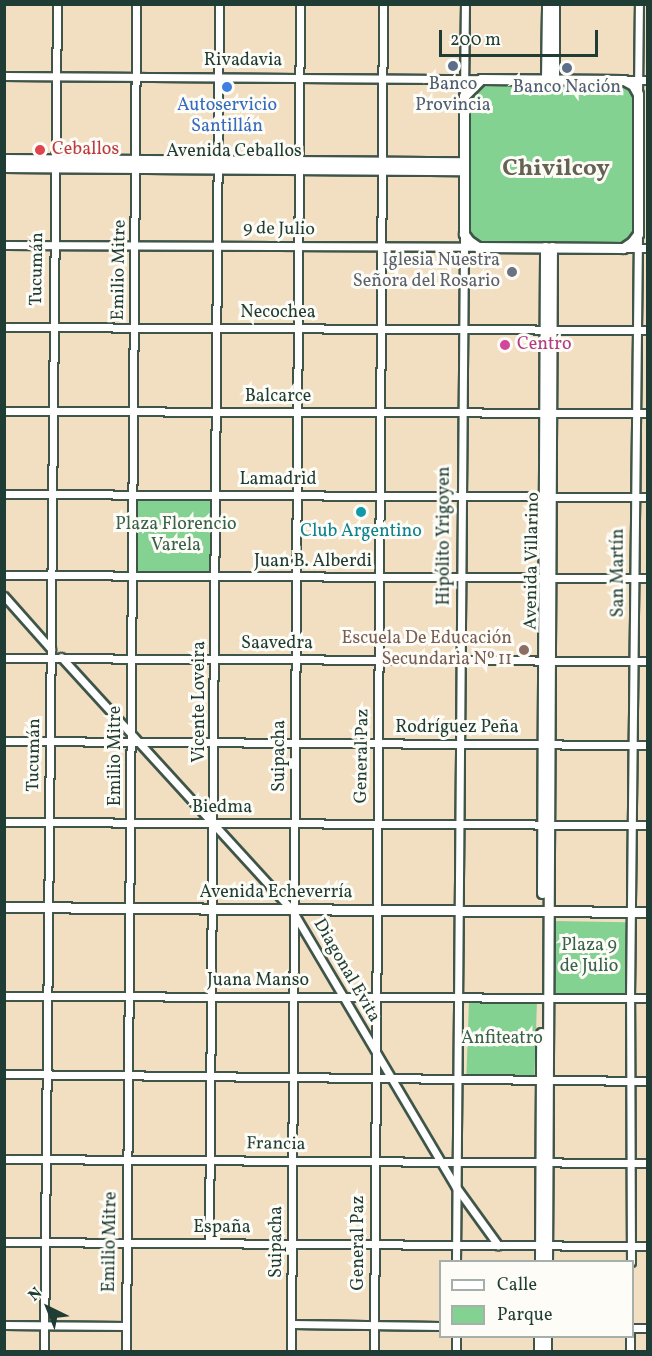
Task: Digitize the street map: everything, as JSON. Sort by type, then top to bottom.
[{"type":"main road","points":[[547,4],[550,79]]},
{"type":"main road","points":[[550,79],[554,4]]},
{"type":"main road","points":[[464,166],[464,96],[481,79]]},
{"type":"main road","name":"Rivadavia","points":[[481,79],[550,79]]},
{"type":"main road","points":[[550,79],[624,80],[638,94],[643,167]]},
{"type":"main road","name":"Avenida Ceballos","points":[[4,159],[56,164]]},
{"type":"main road","name":"Avenida Ceballos","points":[[4,167],[56,164],[464,166]]},
{"type":"main road","name":"Hipólito Yrigoyen","points":[[464,166],[464,234]]},
{"type":"main road","name":"San Martín","points":[[638,234],[643,167]]},
{"type":"main road","points":[[464,234],[478,247]]},
{"type":"main road","points":[[549,247],[623,248],[638,234]]},
{"type":"main road","name":"9 de Julio","points":[[478,247],[549,247]]},
{"type":"main road","name":"Avenida Villarino","points":[[543,1244],[549,247]]},
{"type":"main road","name":"Avenida Echeverría","points":[[4,907],[648,912]]},
{"type":"main road","points":[[540,1260],[543,1244]]},
{"type":"main road","points":[[543,1244],[547,1260]]},
{"type":"street","name":"Tucumán","points":[[44,1352],[53,575],[52,327],[57,4]]},
{"type":"street","name":"Emilio Mitre","points":[[126,1352],[133,738],[131,494],[136,4]]},
{"type":"street","name":"Vicente Loveira","points":[[209,1243],[219,4]]},
{"type":"street","name":"Suipacha","points":[[291,1352],[300,4]]},
{"type":"street","name":"General Paz","points":[[374,1352],[383,4]]},
{"type":"street","points":[[464,96],[465,4]]},
{"type":"street","points":[[638,94],[639,4]]},
{"type":"street","name":"Rivadavia","points":[[4,76],[481,79]]},
{"type":"street","points":[[624,80],[648,80]]},
{"type":"street","name":"Hipólito Yrigoyen","points":[[456,1260],[464,234]]},
{"type":"street","name":"San Martín","points":[[631,1260],[630,998],[638,234]]},
{"type":"street","name":"9 de Julio","points":[[4,245],[478,247]]},
{"type":"street","points":[[623,248],[648,248]]},
{"type":"street","name":"Necochea","points":[[4,327],[648,330]]},
{"type":"street","name":"Balcarce","points":[[4,411],[648,414]]},
{"type":"street","name":"Lamadrid","points":[[4,494],[648,497]]},
{"type":"street","name":"Juan B. Alberdi","points":[[4,575],[648,578]]},
{"type":"street","points":[[4,596],[51,653]]},
{"type":"street","name":"Saavedra","points":[[4,658],[51,653],[61,657],[132,658],[648,661]]},
{"type":"street","name":"Diagonal Evita","points":[[61,657],[294,911],[440,1161],[498,1245]]},
{"type":"street","name":"Rodríguez Peña","points":[[4,741],[133,738],[214,742],[648,745]]},
{"type":"street","name":"Biedma","points":[[4,822],[648,825]]},
{"type":"street","name":"Juana Manso","points":[[4,996],[648,998]]},
{"type":"street","points":[[4,1074],[648,1081]]},
{"type":"street","name":"Francia","points":[[4,1159],[458,1160],[648,1163]]},
{"type":"street","name":"España","points":[[4,1242],[648,1246]]},
{"type":"street","points":[[4,1324],[126,1326]]},
{"type":"street","points":[[292,1324],[439,1326]]},
{"type":"green space","points":[[618,82],[628,87],[633,96],[632,233],[627,239],[621,243],[482,243],[475,238],[469,230],[470,97],[475,89],[485,83]]},
{"type":"green space","name":"Plaza Florencio Varela","points":[[137,499],[215,499],[215,572],[137,572]]},
{"type":"green space","name":"Plaza 9 de Julio","points":[[554,921],[627,922],[626,995],[553,994]]},
{"type":"green space","name":"Anfiteatro","points":[[469,1001],[537,1003],[534,1077],[466,1075]]},
{"type":"place","name":"Banco Provincia","points":[[453,66]]},
{"type":"place","name":"Banco Nación","points":[[567,68]]},
{"type":"place","name":"Autoservicio Santillán","points":[[227,87]]},
{"type":"place","name":"Ceballos","points":[[40,150]]},
{"type":"place","name":"Iglesia Nuestra Señora del Rosario","points":[[512,272]]},
{"type":"place","name":"Centro","points":[[505,345]]},
{"type":"place","name":"Club Argentino","points":[[361,512]]},
{"type":"place","name":"Escuela De Educación Secundaria Nº 11","points":[[524,650]]},
{"type":"district","name":"Chivilcoy","points":[[556,170]]}]
